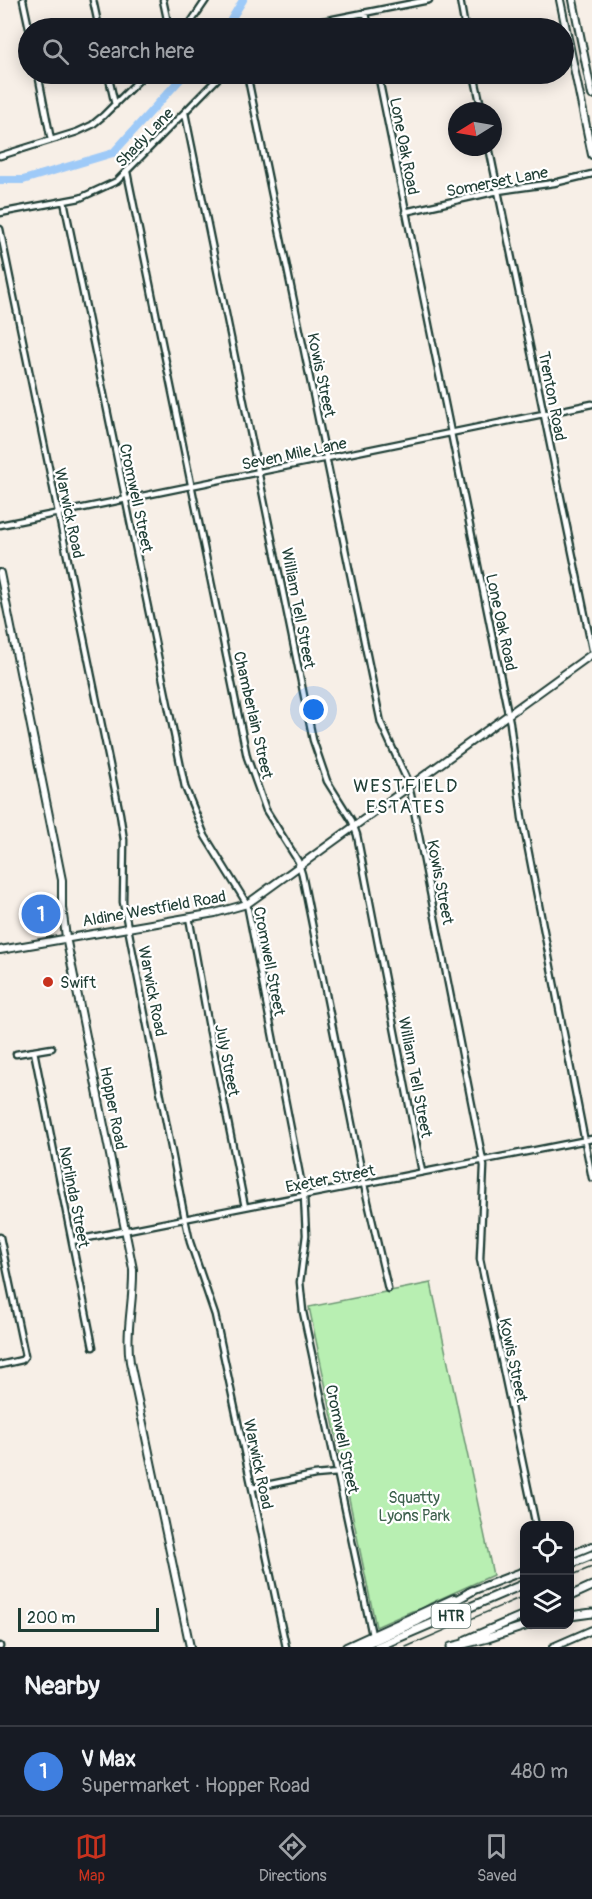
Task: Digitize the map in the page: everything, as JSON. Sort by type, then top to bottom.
[{"type":"highway","points":[[574,1562],[592,1555]]},
{"type":"highway","name":"HTR","points":[[377,1647],[520,1586]]},
{"type":"highway","points":[[574,1594],[592,1586]]},
{"type":"highway","points":[[359,1647],[418,1621],[471,1591]]},
{"type":"highway","points":[[574,1615],[592,1613]]},
{"type":"highway","name":"HTR","points":[[450,1647],[520,1617]]},
{"type":"highway","points":[[450,1647],[520,1628]]},
{"type":"main road","points":[[560,0],[564,18]]},
{"type":"main road","points":[[573,0],[592,95]]},
{"type":"main road","points":[[574,67],[592,154]]},
{"type":"main road","name":"Hopper Road","points":[[0,573],[62,880],[62,908],[66,937],[132,1269],[134,1290],[128,1318],[127,1347],[190,1647]]},
{"type":"main road","name":"Aldine Westfield Road","points":[[0,950],[189,918],[247,904],[592,654]]},
{"type":"main road","points":[[574,1553],[592,1546]]},
{"type":"main road","points":[[346,1647],[471,1591],[520,1573]]},
{"type":"main road","points":[[553,1647],[592,1630]]},
{"type":"street","points":[[23,0],[27,18]]},
{"type":"street","points":[[93,0],[97,18]]},
{"type":"street","points":[[163,0],[167,18]]},
{"type":"street","points":[[194,18],[206,0]]},
{"type":"street","points":[[344,18],[429,0]]},
{"type":"street","points":[[460,0],[463,18]]},
{"type":"street","points":[[366,14],[367,18]]},
{"type":"street","points":[[40,84],[51,140]]},
{"type":"street","points":[[110,84],[115,105]]},
{"type":"street","points":[[0,156],[77,132],[92,125],[135,84]]},
{"type":"street","name":"Shady Lane","points":[[0,213],[80,198],[107,187],[127,172],[213,84]]},
{"type":"street","name":"Kowis Street","points":[[249,84],[381,723],[410,787],[483,1161],[480,1258],[535,1521]]},
{"type":"street","name":"Lone Oak Road","points":[[380,84],[508,714],[522,818],[592,1178]]},
{"type":"street","points":[[476,84],[480,102]]},
{"type":"street","name":"William Tell Street","points":[[185,113],[313,740],[327,781],[354,827],[422,1172]]},
{"type":"street","name":"Trenton Road","points":[[491,156],[592,649]]},
{"type":"street","name":"Chamberlain Street","points":[[127,172],[248,757],[266,810],[300,867],[364,1184],[388,1289]]},
{"type":"street","name":"Somerset Lane","points":[[405,212],[498,191],[554,183],[592,174]]},
{"type":"street","name":"Cromwell Street","points":[[64,201],[185,787],[205,836],[247,904],[304,1196],[306,1235],[300,1282],[303,1312],[372,1635]]},
{"type":"street","name":"Warwick Road","points":[[0,229],[120,814],[124,840],[123,902],[185,1219],[190,1242],[215,1315],[286,1647]]},
{"type":"street","name":"Seven Mile Lane","points":[[0,525],[592,404]]},
{"type":"street","name":"July Street","points":[[189,918],[245,1207]]},
{"type":"street","points":[[16,1054],[52,1048]]},
{"type":"street","name":"Norlinda Street","points":[[34,1051],[93,1347]]},
{"type":"street","name":"Exeter Street","points":[[72,1241],[592,1139]]},
{"type":"street","points":[[0,1237],[25,1357],[21,1361],[0,1365]]},
{"type":"street","points":[[252,1488],[315,1475],[338,1473]]},
{"type":"green space","name":"Squatty Lyons Park","points":[[431,1283],[493,1575],[421,1609],[376,1627],[309,1307]]},
{"type":"waterway","points":[[232,18],[243,0]]},
{"type":"waterway","points":[[0,180],[23,180],[113,153],[176,84]]},
{"type":"railway","points":[[572,1575],[592,1567]]},
{"type":"railway","points":[[406,1647],[520,1598]]},
{"type":"place","name":"V Max","points":[[41,914]]},
{"type":"place","name":"Swift","points":[[48,982]]},
{"type":"district","name":"WESTFIELD ESTATES","points":[[406,796]]}]
